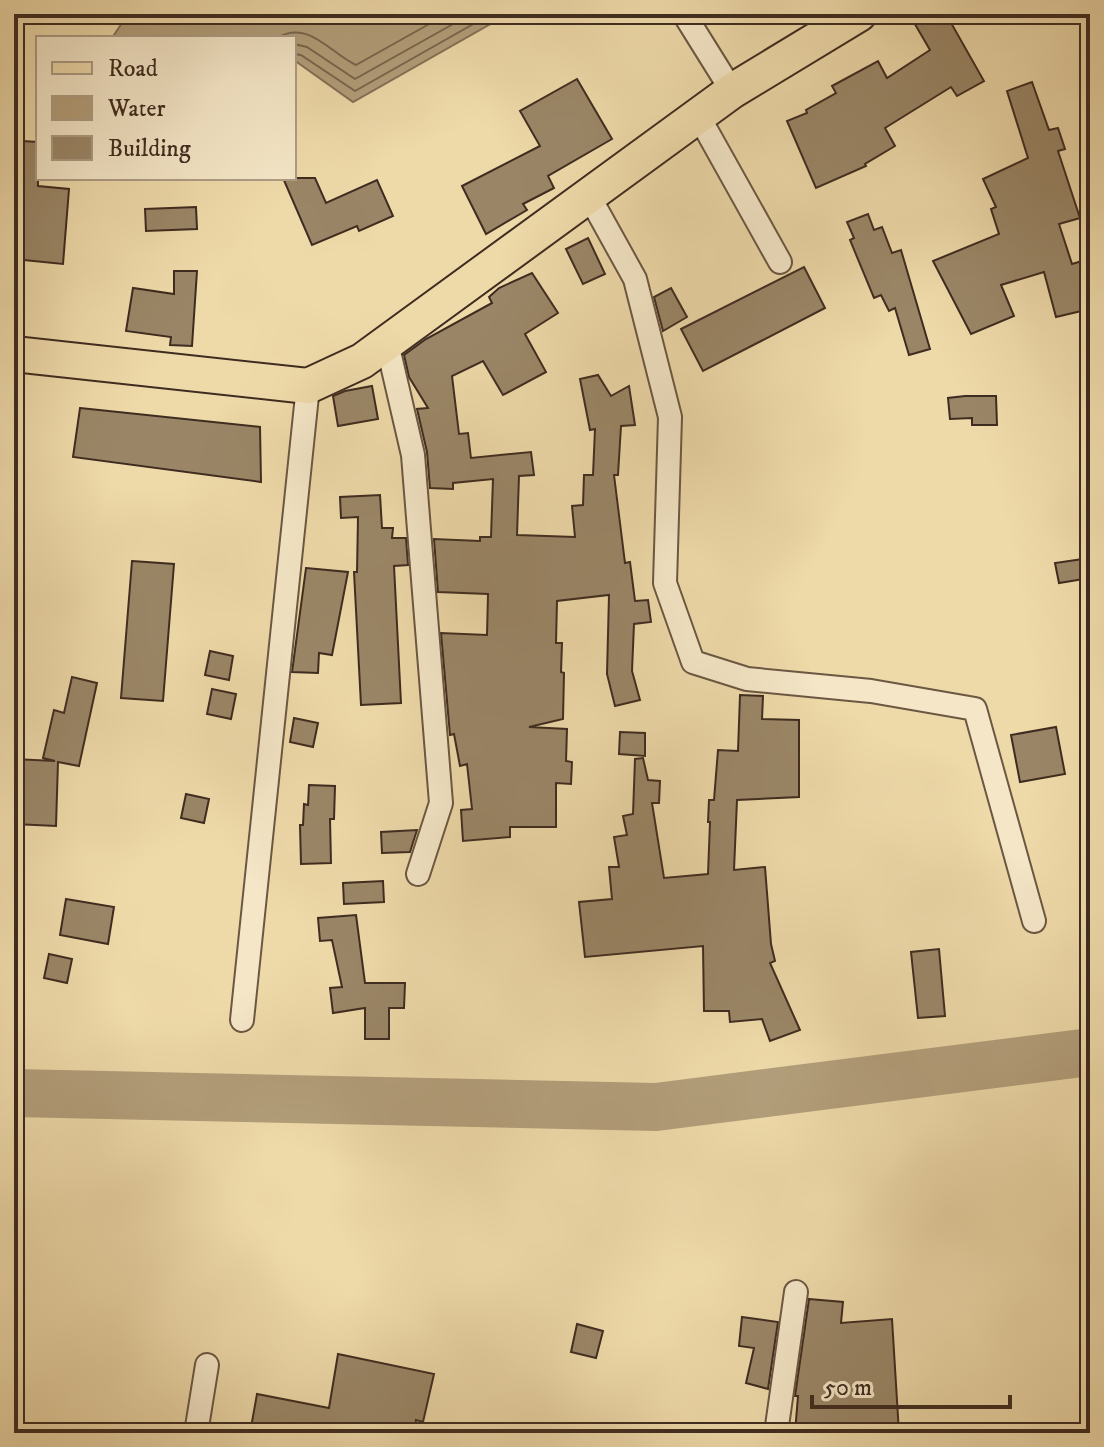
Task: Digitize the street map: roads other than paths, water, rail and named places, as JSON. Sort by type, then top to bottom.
[{"type":"main road","points":[[14,354],[308,386],[362,361],[732,91],[859,14]]},
{"type":"street","points":[[684,14],[732,91]]},
{"type":"street","points":[[699,117],[780,262]]},
{"type":"street","points":[[589,196],[635,279],[670,417],[665,583],[693,662],[747,679],[871,691],[975,709],[1034,921]]},
{"type":"street","points":[[387,343],[413,455],[441,803],[418,874]]},
{"type":"street","points":[[242,1020],[308,386]]},
{"type":"street","points":[[776,1433],[796,1292]]},
{"type":"street","points":[[196,1433],[207,1365]]},
{"type":"water","points":[[128,14],[508,14],[353,102],[296,61],[296,36],[113,36]]},
{"type":"waterway","points":[[14,1093],[656,1107],[1090,1052]]}]
